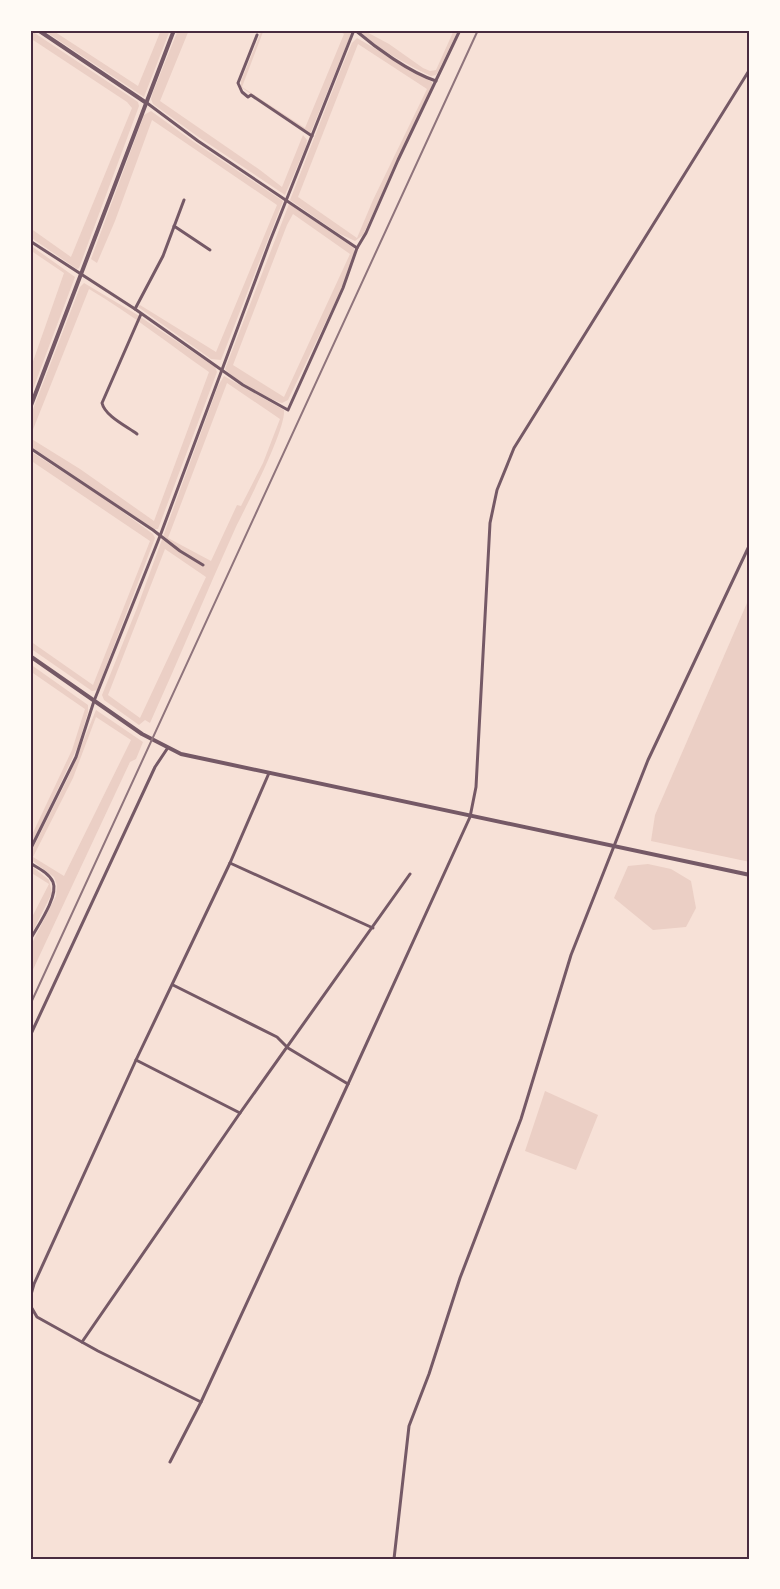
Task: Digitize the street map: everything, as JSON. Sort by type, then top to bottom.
[{"type":"street","points":[[38,30],[357,248]]},
{"type":"street","points":[[30,408],[174,30]]},
{"type":"street","points":[[30,850],[76,757],[94,701],[160,536],[221,370],[355,30],[396,59],[436,81]]},
{"type":"street","points":[[30,241],[135,309],[243,385],[288,410],[343,288],[357,248],[460,30]]},
{"type":"street","points":[[257,34],[238,83],[240,88],[248,97],[251,95],[312,136]]},
{"type":"street","points":[[170,1462],[201,1402],[470,817],[476,787],[490,523],[504,471],[514,448],[750,69]]},
{"type":"street","points":[[135,309],[163,255],[183,200]]},
{"type":"street","points":[[174,226],[210,249]]},
{"type":"street","points":[[137,434],[107,412],[102,407],[102,403],[141,314]]},
{"type":"street","points":[[30,448],[203,565]]},
{"type":"street","points":[[394,1559],[409,1426],[429,1374],[460,1278],[521,1119],[571,955],[648,760],[750,544]]},
{"type":"street","points":[[30,656],[167,749],[182,754],[750,875]]},
{"type":"street","points":[[30,1036],[150,778],[167,749]]},
{"type":"street","points":[[30,1298],[32,1283],[230,863],[269,773]]},
{"type":"street","points":[[30,863],[46,873],[54,888],[53,898],[30,940]]},
{"type":"street","points":[[230,863],[373,928]]},
{"type":"street","points":[[82,1342],[240,1113],[410,874]]},
{"type":"street","points":[[172,985],[277,1037],[288,1048],[348,1084]]},
{"type":"street","points":[[136,1060],[240,1113]]},
{"type":"street","points":[[30,1305],[37,1317],[201,1402]]},
{"type":"shaded area","points":[[30,30],[138,102],[139,106],[77,269],[30,237],[30,228],[71,257],[132,108],[127,102],[30,38]]},
{"type":"shaded area","points":[[43,30],[52,30],[138,86],[161,30],[170,30],[144,97]]},
{"type":"shaded area","points":[[178,30],[189,30],[160,101],[282,187],[303,135],[307,140],[306,146],[285,195],[153,104],[151,99],[153,92]]},
{"type":"shaded area","points":[[338,30],[350,30],[351,34],[310,134],[241,87],[241,81],[261,32],[263,32],[242,87],[305,128],[344,34]]},
{"type":"shaded area","points":[[358,30],[363,30],[389,44],[430,71],[436,70],[454,30],[458,30],[439,70],[436,75],[431,76],[381,49]]},
{"type":"shaded area","points":[[357,38],[432,82],[363,235],[355,241],[338,233],[290,200],[352,43]],"holes":[[[358,44],[427,89],[357,238],[298,197]]]},
{"type":"shaded area","points":[[151,111],[283,201],[221,360],[211,359],[138,307],[140,305],[216,352],[277,205],[152,120],[97,263],[91,259],[144,115]]},
{"type":"shaded area","points":[[289,204],[354,248],[354,256],[341,290],[288,400],[282,403],[268,398],[243,384],[225,369]],"holes":[[[293,214],[350,254],[284,397],[233,365]]]},
{"type":"shaded area","points":[[30,245],[75,277],[30,397],[30,370],[64,273],[30,250]]},
{"type":"shaded area","points":[[84,283],[136,314],[215,367],[217,372],[158,529],[154,529],[30,446],[30,438],[80,469],[154,521],[209,372],[89,289],[30,437],[30,417],[80,287]]},
{"type":"shaded area","points":[[224,376],[284,410],[283,420],[256,487],[235,529],[150,723],[145,720],[139,725],[104,700],[102,695],[137,608],[218,386]],"holes":[[[227,383],[280,419],[263,463],[241,506],[237,505],[211,561],[168,538]],[[165,549],[206,577],[140,718],[108,695]]]},
{"type":"shaded area","points":[[30,451],[102,497],[153,534],[155,538],[97,690],[92,691],[30,648],[30,641],[93,685],[150,541],[30,460]]},
{"type":"shaded area","points":[[750,596],[750,862],[651,841],[655,815]]},
{"type":"shaded area","points":[[30,664],[88,705],[88,712],[78,746],[30,848],[30,839],[72,750],[85,709],[30,671]]},
{"type":"shaded area","points":[[96,710],[143,742],[136,759],[130,762],[30,976],[30,947],[56,896],[57,885],[54,877],[30,859],[30,854],[68,778]],"holes":[[[96,717],[131,740],[64,876],[33,857],[73,778]]]},
{"type":"shaded area","points":[[648,864],[671,869],[691,881],[696,908],[686,927],[653,930],[614,898],[628,866]]},
{"type":"shaded area","points":[[30,865],[49,880],[52,893],[30,937],[30,921],[49,884],[30,872]]},
{"type":"shaded area","points":[[545,1091],[598,1115],[576,1170],[525,1151]]},
{"type":"railway","points":[[30,1005],[478,30]]}]
